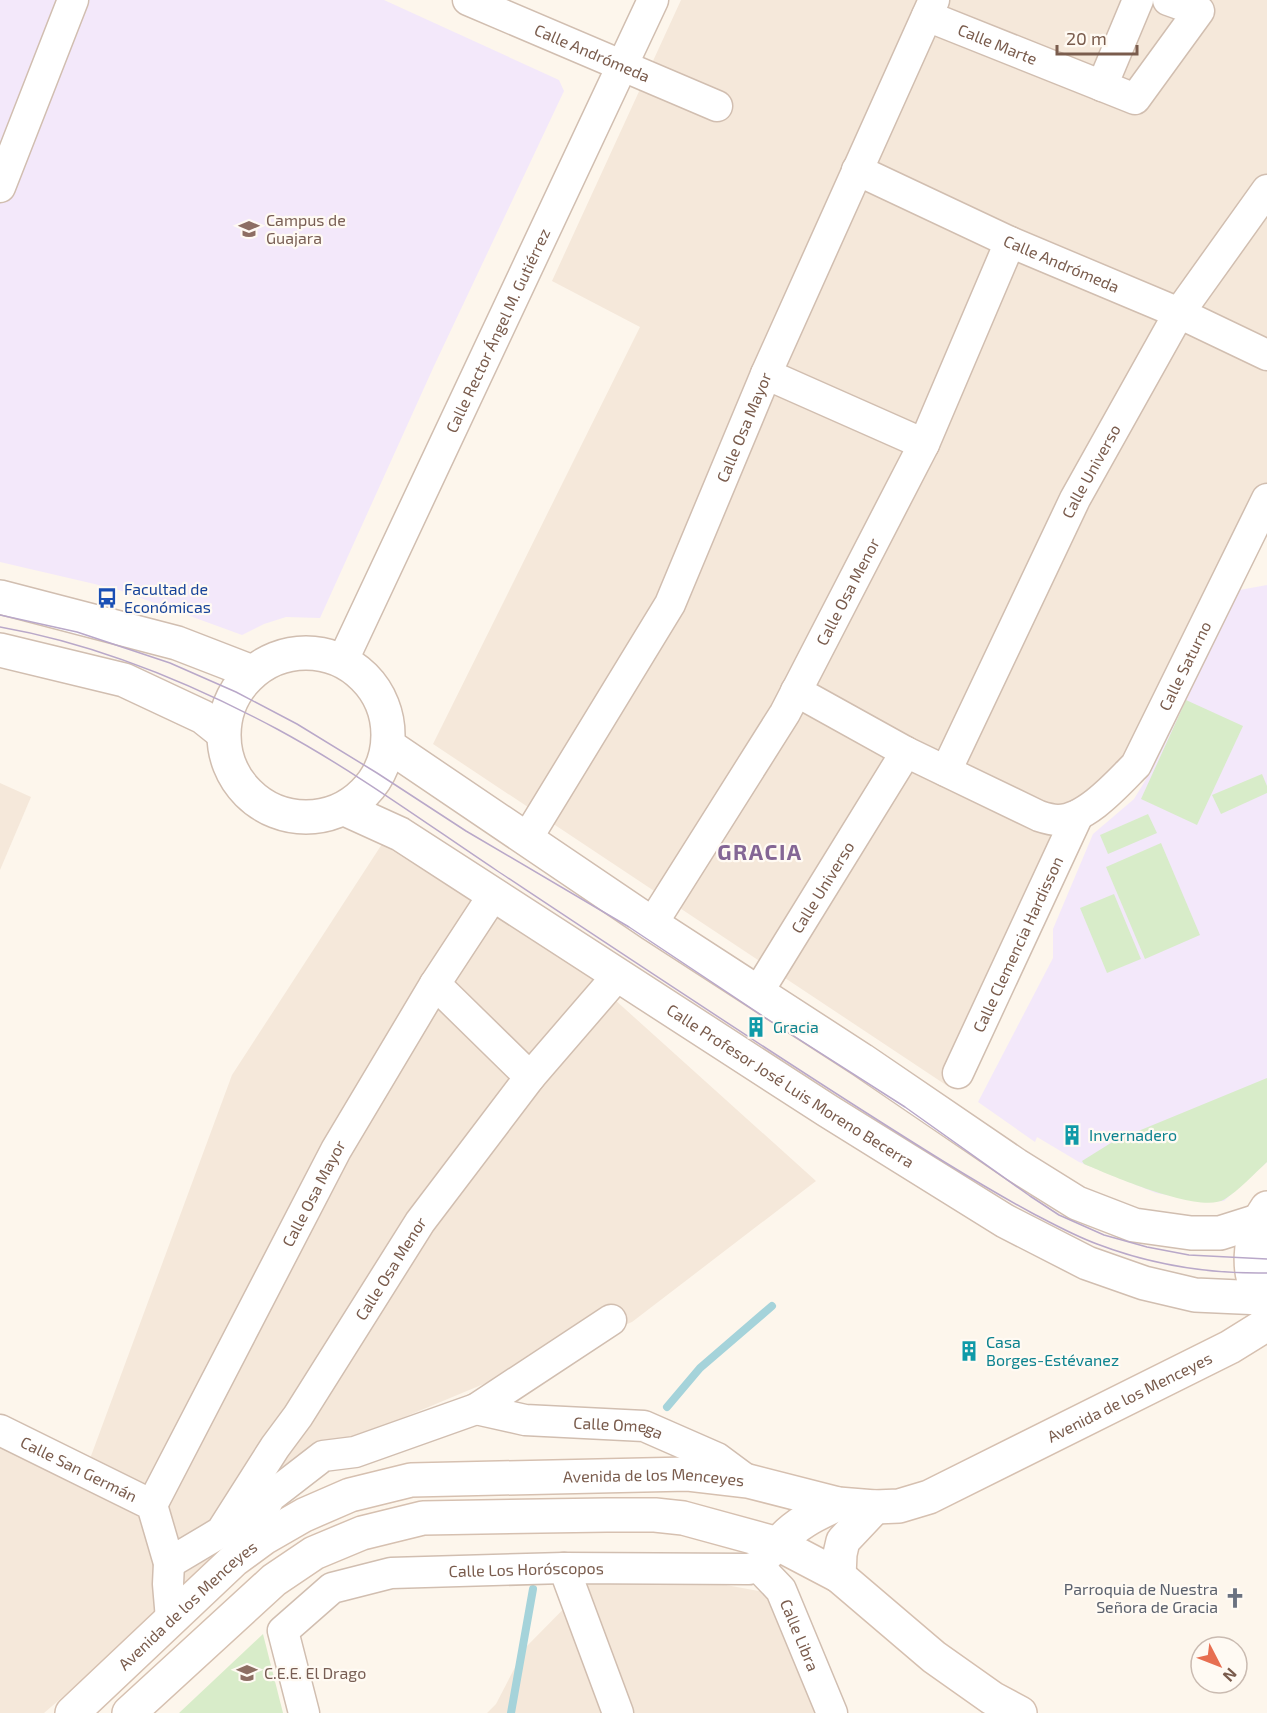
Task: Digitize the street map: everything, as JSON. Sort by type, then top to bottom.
[{"type":"street","points":[[0,188],[73,0]]},
{"type":"street","name":"Calle Andrómeda","points":[[468,0],[717,106]]},
{"type":"street","name":"Calle Rector Ángel M. Gutiérrez","points":[[343,660],[653,0]]},
{"type":"street","points":[[1101,86],[1138,0]]},
{"type":"street","name":"Calle Marte","points":[[931,8],[1101,86],[1135,99],[1199,11],[1168,0]]},
{"type":"street","name":"Calle Osa Mayor","points":[[526,840],[670,604],[766,374],[931,8]]},
{"type":"street","name":"Calle Andrómeda","points":[[857,170],[1010,243],[1179,313],[1267,355]]},
{"type":"street","name":"Calle Universo","points":[[946,771],[1075,499],[1179,313],[1267,190]]},
{"type":"street","name":"Calle Osa Menor","points":[[652,924],[785,713],[924,444],[1010,243]]},
{"type":"street","points":[[766,374],[924,444]]},
{"type":"street","name":"Calle Saturno","points":[[1078,815],[1105,796],[1136,765],[1260,537],[1267,499]]},
{"type":"street","points":[[0,597],[177,643],[252,672]]},
{"type":"street","points":[[0,650],[124,680],[203,717],[223,733]]},
{"type":"street","points":[[313,652],[343,660],[368,679],[386,710],[389,746],[370,786],[345,809],[304,819],[268,809],[243,790],[228,764],[223,733],[230,705],[239,686],[252,672],[286,654],[313,652]]},
{"type":"street","points":[[796,691],[906,752],[1039,816],[1059,820],[1078,815]]},
{"type":"street","points":[[389,746],[652,924],[1077,1203],[1134,1225],[1191,1233],[1220,1233],[1263,1215]]},
{"type":"street","name":"Calle Universo","points":[[758,992],[906,752]]},
{"type":"street","name":"Calle Profesor José Luis Moreno Becerra","points":[[345,809],[400,834],[828,1111],[1005,1221],[1087,1263],[1144,1283],[1265,1308]]},
{"type":"street","name":"Calle Clemencia Hardisson","points":[[958,1073],[1078,815]]},
{"type":"street","name":"Calle Osa Mayor","points":[[152,1505],[336,1150],[435,984],[494,894]]},
{"type":"street","name":"Calle Osa Menor","points":[[169,1563],[221,1532],[275,1447],[298,1416],[420,1222],[530,1077],[618,975]]},
{"type":"street","points":[[435,984],[530,1077]]},
{"type":"street","points":[[1263,1215],[1253,1246],[1251,1273],[1265,1308]]},
{"type":"street","name":"Avenida de los Menceyes","points":[[72,1713],[234,1560],[264,1538],[304,1515],[350,1495],[411,1480],[688,1474],[748,1480],[838,1504],[899,1506],[929,1497],[1230,1347],[1265,1308]]},
{"type":"street","points":[[234,1560],[270,1497],[323,1456],[355,1452],[476,1408],[611,1320]]},
{"type":"street","name":"Calle Omega","points":[[476,1408],[525,1420],[644,1426],[717,1458],[748,1480]]},
{"type":"street","points":[[298,1416],[323,1456]]},
{"type":"street","name":"Calle San Germán","points":[[0,1430],[152,1505],[169,1563],[171,1619]]},
{"type":"street","points":[[768,1555],[789,1531],[804,1520],[838,1504]]},
{"type":"street","points":[[839,1576],[843,1541],[875,1507]]},
{"type":"street","points":[[129,1713],[274,1580],[314,1553],[362,1533],[423,1518],[654,1515],[683,1518],[768,1555],[839,1576],[934,1657],[992,1698],[1020,1713]]},
{"type":"street","name":"Calle Los Horóscopos","points":[[304,1713],[283,1631],[332,1588],[391,1573],[564,1568],[749,1569],[768,1555]]},
{"type":"street","name":"Calle Libra","points":[[768,1555],[832,1713]]},
{"type":"street","points":[[564,1568],[618,1713]]},
{"type":"shaded area","name":"Campus de Guajara","points":[[0,0],[384,0],[559,80],[564,91],[434,366],[320,618],[286,617],[264,624],[242,635],[116,589],[0,562]]},
{"type":"shaded area","points":[[681,0],[1267,0],[1267,530],[1133,782],[1062,843],[949,1087],[433,744],[640,327],[552,281]]},
{"type":"shaded area","points":[[1267,585],[1267,1162],[1224,1201],[1204,1202],[1156,1193],[1079,1162],[1037,1137],[1035,1142],[978,1102],[1053,958],[1053,929],[1093,834],[1134,799],[1145,781],[1234,591]]},
{"type":"shaded area","points":[[0,783],[31,797],[0,870]]},
{"type":"shaded area","points":[[382,844],[584,972],[816,1181],[632,1322],[371,1431],[44,1713],[0,1713],[0,1439],[81,1483],[232,1075]]},
{"type":"shaded area","points":[[592,1580],[715,1583],[775,1594],[841,1713],[487,1713],[496,1704],[525,1648]]},
{"type":"green space","points":[[1186,700],[1243,726],[1197,825],[1141,799]]},
{"type":"green space","points":[[1262,774],[1267,793],[1221,814],[1212,795]]},
{"type":"green space","points":[[1148,814],[1157,833],[1108,854],[1100,835]]},
{"type":"green space","points":[[1161,843],[1200,935],[1145,959],[1106,867]]},
{"type":"green space","points":[[1114,894],[1141,959],[1107,973],[1080,908]]},
{"type":"green space","points":[[1267,1078],[1267,1162],[1225,1199],[1213,1203],[1177,1198],[1155,1192],[1084,1164],[1082,1161],[1114,1141]]},
{"type":"green space","name":"C.E.E. El Drago","points":[[263,1634],[283,1713],[179,1713]]},
{"type":"waterway","points":[[667,1407],[700,1368],[772,1306]]},
{"type":"waterway","points":[[511,1713],[533,1589]]},
{"type":"tram line","points":[[0,615],[77,632],[170,663],[236,692],[297,724],[466,831],[629,927],[905,1107],[1059,1215],[1104,1235],[1147,1247],[1189,1255],[1267,1259]]},
{"type":"tram line","points":[[0,627],[72,644],[143,667],[211,696],[277,729],[388,797],[865,1112],[969,1177],[1056,1226],[1097,1244],[1159,1263],[1223,1272],[1267,1273]]},
{"type":"place","name":"Campus de Guajara","points":[[249,229]]},
{"type":"place","name":"Facultad de Económicas","points":[[107,598]]},
{"type":"place","name":"Gracia","points":[[756,1027]]},
{"type":"place","name":"Invernadero","points":[[1072,1135]]},
{"type":"place","name":"Casa Borges-Estévanez","points":[[969,1351]]},
{"type":"place","name":"Parroquia de Nuestra Señora de Gracia","points":[[1235,1598]]},
{"type":"place","name":"C.E.E. El Drago","points":[[247,1673]]},
{"type":"district","name":"GRACIA","points":[[760,852]]}]
